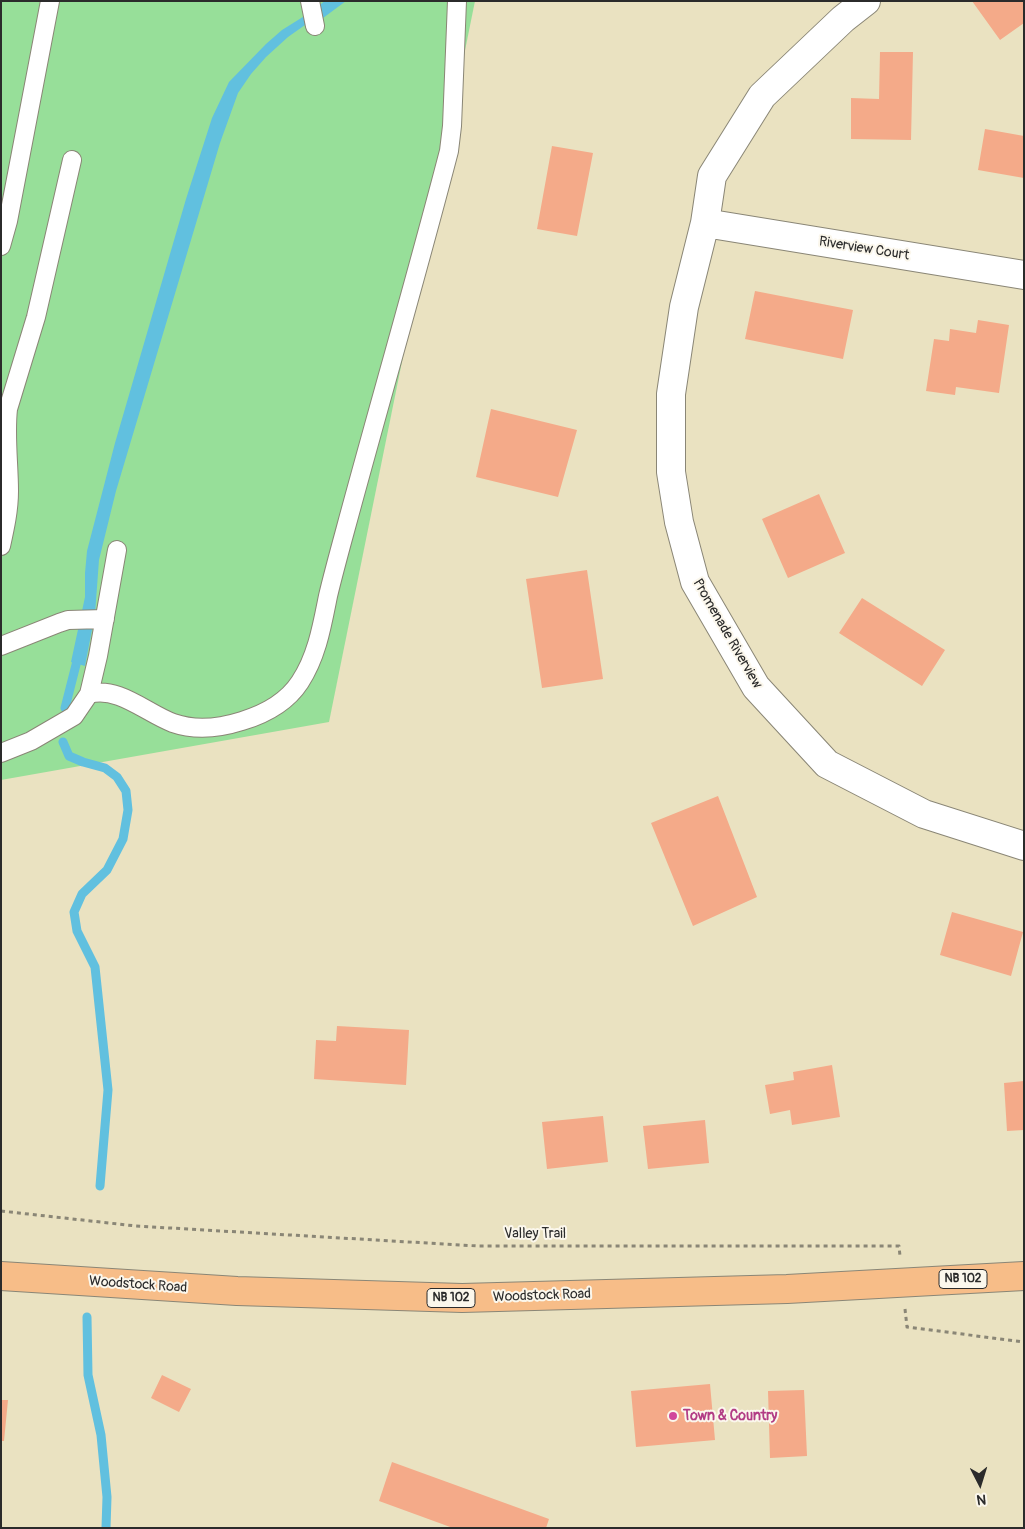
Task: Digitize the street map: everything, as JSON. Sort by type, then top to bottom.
[{"type":"main road","name":"Woodstock Road","points":[[1,1276],[237,1291],[462,1298],[787,1289],[1024,1276]]},
{"type":"street","name":"Promenade Riverview","points":[[866,1],[837,10],[762,96],[712,176],[705,223],[684,307],[671,394],[671,472],[679,522],[695,582],[756,688],[827,764],[924,814],[1024,846]]},
{"type":"street","name":"Riverview Court","points":[[705,223],[1024,275]]},
{"type":"lane","points":[[1,246],[8,221],[50,1]]},
{"type":"lane","points":[[310,1],[315,26]]},
{"type":"lane","points":[[89,694],[97,692],[108,693],[122,697],[172,722],[191,727],[213,727],[243,720],[271,708],[288,698],[311,662],[318,641],[338,554],[449,151],[452,126],[457,1]]},
{"type":"lane","points":[[1,546],[9,492],[6,423],[7,395],[36,318],[72,160]]},
{"type":"lane","points":[[1,753],[31,741],[74,716],[89,694],[102,619],[117,550]]},
{"type":"lane","points":[[1,646],[68,620],[102,619]]},
{"type":"path","name":"Valley Trail","points":[[1,1212],[136,1226],[478,1246],[899,1246],[902,1282]]},
{"type":"path","points":[[907,1327],[1024,1342]]},
{"type":"green space","points":[[1,1],[475,1],[329,722],[1,780]]},
{"type":"water","points":[[325,1],[346,1],[319,21],[305,25],[288,37],[266,57],[238,93],[220,143],[116,491],[99,560],[95,614],[85,666],[71,662],[85,597],[87,551],[115,443],[186,199],[212,118],[229,82],[282,30]]},
{"type":"building","points":[[972,1],[1024,1],[1024,23],[1000,40]]},
{"type":"building","points":[[880,52],[913,52],[911,140],[851,139],[851,98],[879,99]]},
{"type":"building","points":[[985,129],[1024,136],[1024,178],[978,170]]},
{"type":"building","points":[[552,146],[593,153],[577,236],[537,229]]},
{"type":"building","points":[[755,291],[853,310],[843,359],[745,339]]},
{"type":"building","points":[[978,320],[1009,325],[999,393],[956,387],[955,395],[926,391],[934,339],[949,341],[950,329],[976,333]]},
{"type":"building","points":[[491,409],[577,430],[558,497],[476,477]]},
{"type":"building","points":[[819,494],[845,553],[788,578],[762,519]]},
{"type":"building","points":[[587,570],[603,679],[542,688],[526,579]]},
{"type":"building","points":[[862,598],[945,650],[922,686],[839,633]]},
{"type":"building","points":[[718,796],[757,897],[693,926],[651,823]]},
{"type":"building","points":[[952,912],[1023,932],[1011,976],[940,955]]},
{"type":"building","points":[[337,1026],[409,1030],[406,1085],[314,1079],[316,1040],[336,1041]]},
{"type":"building","points":[[832,1065],[840,1117],[792,1125],[790,1110],[770,1114],[765,1085],[794,1080],[793,1072]]},
{"type":"building","points":[[1024,1081],[1024,1130],[1007,1131],[1004,1083]]},
{"type":"building","points":[[603,1116],[608,1162],[547,1169],[542,1122]]},
{"type":"building","points":[[705,1120],[709,1163],[648,1169],[643,1126]]},
{"type":"building","points":[[162,1375],[191,1389],[179,1412],[151,1398]]},
{"type":"building","name":"Town & Country","points":[[710,1384],[715,1440],[636,1447],[631,1391]]},
{"type":"building","points":[[804,1390],[807,1456],[770,1458],[768,1391]]},
{"type":"building","points":[[1,1400],[8,1400],[4,1441],[1,1441]]},
{"type":"building","points":[[392,1462],[549,1519],[546,1528],[453,1528],[379,1501]]},
{"type":"waterway","points":[[65,708],[79,653]]},
{"type":"waterway","points":[[63,742],[69,756],[105,768],[117,777],[126,791],[128,810],[123,839],[107,870],[82,894],[74,912],[77,931],[95,967],[108,1090],[100,1186]]},
{"type":"waterway","points":[[87,1317],[88,1375],[101,1435],[107,1497],[106,1528]]},
{"type":"place","name":"Town & Country","points":[[673,1416]]}]
